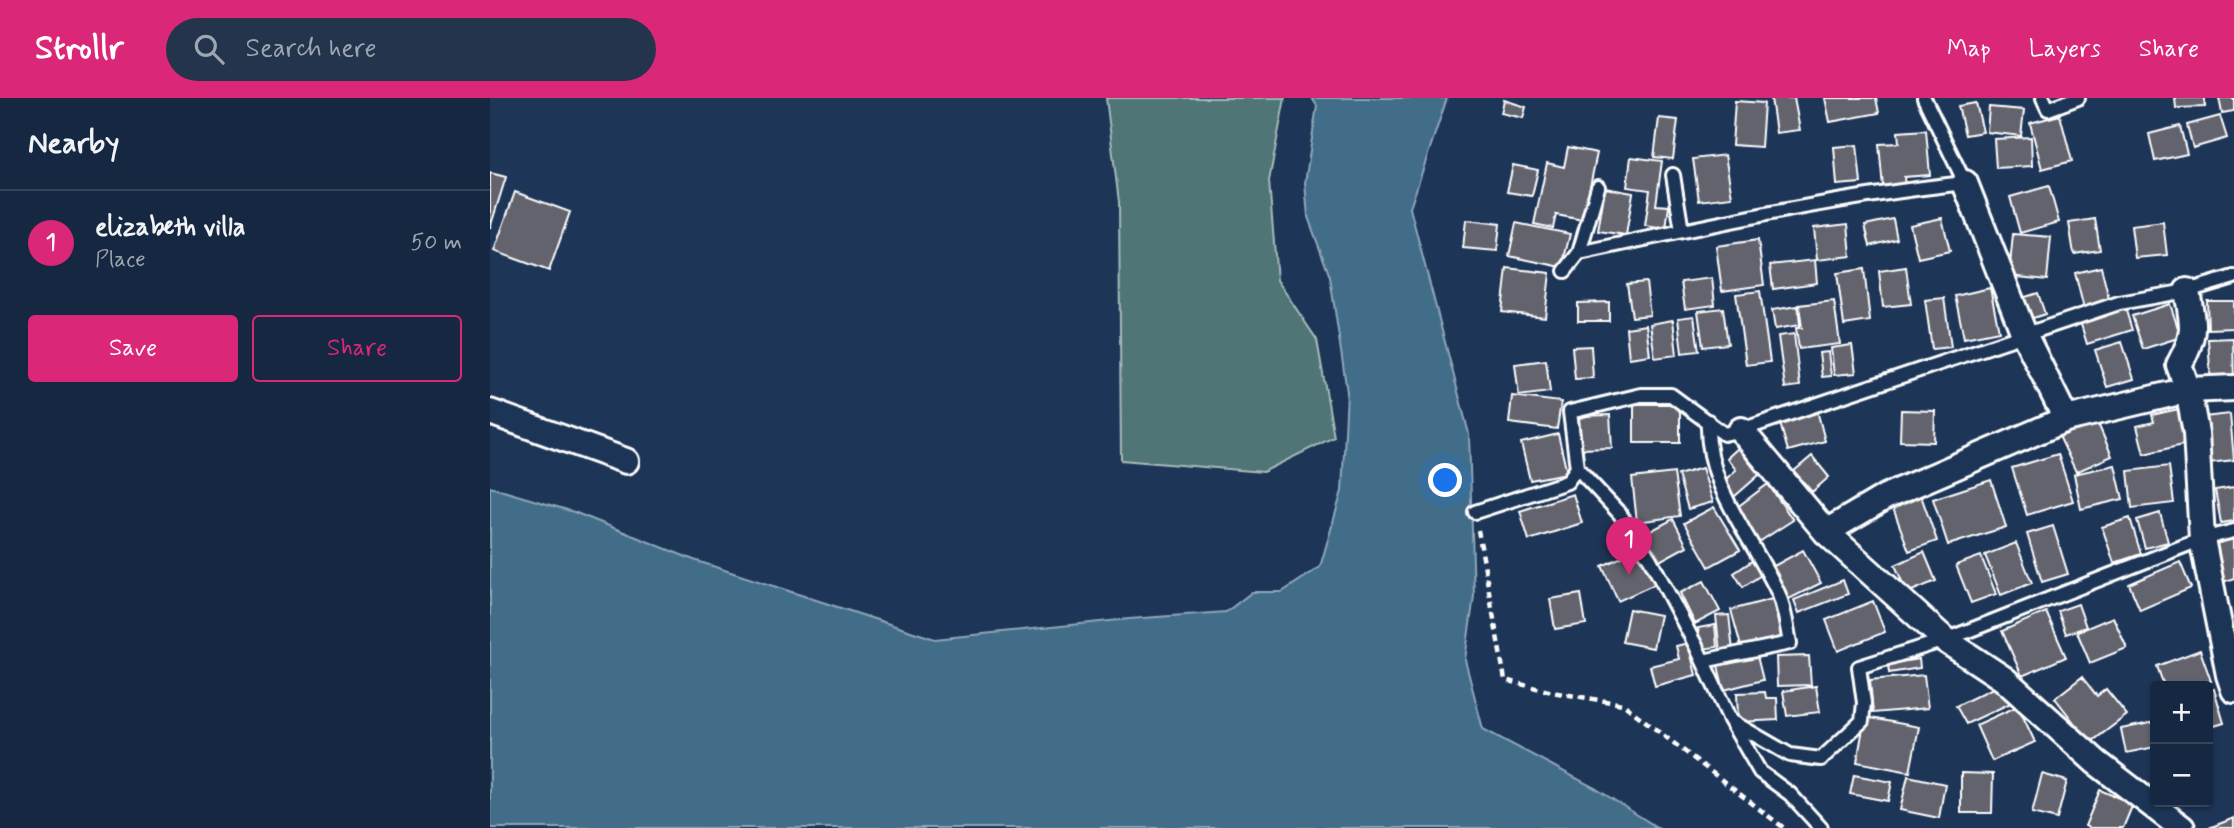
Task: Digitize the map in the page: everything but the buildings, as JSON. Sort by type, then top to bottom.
[{"type":"street","points":[[1965,183],[2024,334],[2066,419]]},
{"type":"street","points":[[2186,291],[2194,331],[2179,365],[2188,390],[2196,433],[2202,539],[2234,690]]},
{"type":"street","points":[[1826,533],[1885,497],[2066,419],[2188,390],[2234,388]]},
{"type":"street","points":[[490,412],[626,461]]},
{"type":"street","points":[[1741,430],[1826,533],[1945,640],[2004,679],[2096,762],[2182,828]]},
{"type":"lane","points":[[1579,253],[1904,190],[1965,183],[1924,98]]},
{"type":"lane","points":[[2043,98],[2048,109],[2078,98]]},
{"type":"lane","points":[[1673,175],[1682,231]]},
{"type":"lane","points":[[1565,271],[1579,253],[1598,187]]},
{"type":"lane","points":[[1821,828],[1790,794],[1760,772],[1730,720],[1650,559],[1620,514],[1577,468],[1570,412],[1641,395],[1671,395],[1724,434],[2119,303],[2186,291],[2234,277]]},
{"type":"lane","points":[[1703,661],[1790,643],[1780,598],[1720,488],[1708,433],[1709,421]]},
{"type":"lane","points":[[1475,512],[1567,482],[1577,468]]},
{"type":"lane","points":[[1730,720],[1790,755],[1821,759],[1862,720],[1864,703],[1859,667],[1945,640],[2202,539],[2234,531]]},
{"type":"path","points":[[1475,512],[1505,680],[1552,692],[1623,704],[1784,828]]},
{"type":"green space","points":[[1106,98],[1285,98],[1269,181],[1277,280],[1317,340],[1334,437],[1263,472],[1121,460],[1119,202]]},
{"type":"water","points":[[1312,98],[1447,98],[1410,208],[1469,434],[1474,596],[1465,660],[1483,729],[1595,788],[1658,828],[490,828],[490,487],[574,512],[694,560],[935,639],[1226,612],[1252,592],[1282,592],[1320,567],[1342,491],[1347,392],[1330,277],[1308,217],[1305,183],[1317,106]]},
{"type":"place","name":"elizabeth villa","points":[[1629,575]]}]
